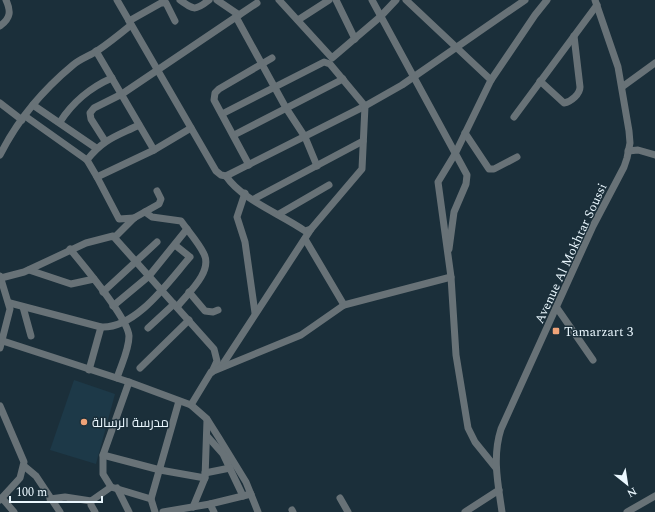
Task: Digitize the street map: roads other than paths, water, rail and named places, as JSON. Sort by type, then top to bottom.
[{"type":"street","points":[[0,26],[7,20],[10,14],[6,0]]},
{"type":"street","points":[[117,0],[156,70],[216,170],[220,174],[226,176],[233,186],[305,231],[311,229]]},
{"type":"street","points":[[180,0],[192,9],[198,8],[209,0]]},
{"type":"street","points":[[217,0],[238,16],[286,108],[305,137],[317,166]]},
{"type":"street","points":[[279,0],[330,57],[336,56],[380,17],[396,0]]},
{"type":"street","points":[[298,20],[329,0]]},
{"type":"street","points":[[336,0],[355,39]]},
{"type":"street","points":[[372,0],[467,175],[467,179],[454,212],[448,256]]},
{"type":"street","points":[[406,0],[491,80]]},
{"type":"street","points":[[226,176],[365,106],[415,77],[525,0]]},
{"type":"street","points":[[496,468],[475,442],[468,428],[456,356],[451,277],[438,182],[455,154],[491,80],[547,0]]},
{"type":"street","points":[[105,141],[91,119],[91,110],[122,94],[259,1]]},
{"type":"street","points":[[0,155],[33,105],[74,64],[96,51],[130,23],[161,3],[166,4],[176,21]]},
{"type":"street","points":[[514,117],[574,36],[596,3]]},
{"type":"street","name":"Avenue Al Mokhtar Soussi","points":[[502,512],[496,468],[496,453],[501,429],[557,308],[592,226],[624,167],[630,143],[618,66],[596,3]]},
{"type":"street","points":[[540,81],[564,103],[568,102],[579,92],[580,86],[574,36]]},
{"type":"street","points":[[96,51],[154,150]]},
{"type":"street","points":[[249,165],[214,100],[215,93],[272,58]]},
{"type":"street","points":[[221,367],[311,229],[360,174],[364,163],[363,141],[365,106],[330,64],[324,62],[274,86],[222,114]]},
{"type":"street","points":[[622,87],[655,63]]},
{"type":"street","points":[[60,122],[64,115],[86,93],[97,84],[112,78]]},
{"type":"street","points":[[234,135],[343,79]]},
{"type":"street","points":[[0,103],[87,160],[119,219],[134,218]]},
{"type":"street","points":[[33,105],[96,148]]},
{"type":"street","points":[[87,160],[96,148],[105,141],[139,125]]},
{"type":"street","points":[[97,177],[154,150],[191,128]]},
{"type":"street","points":[[465,133],[489,169],[494,169],[517,157]]},
{"type":"street","points":[[254,199],[363,141]]},
{"type":"street","points":[[628,152],[638,150],[655,155]]},
{"type":"street","points":[[279,214],[329,185]]},
{"type":"street","points":[[115,237],[134,218],[159,204],[161,199],[157,191]]},
{"type":"street","points":[[245,193],[237,217],[245,242],[255,313]]},
{"type":"street","points":[[145,212],[152,217],[180,221],[205,255],[206,266],[200,278],[176,306],[148,328]]},
{"type":"street","points":[[113,306],[149,276],[187,230]]},
{"type":"street","points":[[191,405],[212,372],[217,361],[214,349],[115,237],[109,236],[70,249],[29,270],[0,277],[10,303],[10,316],[1,343],[117,378],[191,405],[207,419],[238,468],[258,512]]},
{"type":"street","points":[[305,239],[344,305]]},
{"type":"street","points":[[104,292],[135,261],[157,242]]},
{"type":"street","points":[[175,244],[190,257]]},
{"type":"street","points":[[10,303],[101,327],[110,328],[124,323],[162,291],[199,246]]},
{"type":"street","points":[[70,249],[104,292],[124,323],[129,338],[117,378]]},
{"type":"street","points":[[29,270],[71,284],[94,279]]},
{"type":"street","points":[[212,372],[301,335],[344,305],[451,277]]},
{"type":"street","points":[[189,292],[206,311],[213,312],[218,310]]},
{"type":"street","points":[[23,307],[31,336]]},
{"type":"street","points":[[557,308],[593,360]]},
{"type":"street","points":[[140,368],[189,320]]},
{"type":"street","points":[[89,370],[101,327]]},
{"type":"street","points":[[128,382],[103,455],[103,474],[129,512]]},
{"type":"street","points":[[155,512],[150,499],[160,470],[179,401]]},
{"type":"street","points":[[1,408],[22,457],[24,466],[20,478],[1,499],[14,512]]},
{"type":"street","points":[[193,507],[205,475],[207,419]]},
{"type":"street","points":[[207,436],[223,454],[243,496]]},
{"type":"street","points":[[103,455],[160,470],[205,475],[230,468]]},
{"type":"street","points":[[24,466],[36,476],[60,512]]},
{"type":"street","points":[[50,499],[64,497],[91,501],[114,488],[150,499]]},
{"type":"street","points":[[465,512],[499,490]]},
{"type":"street","points":[[163,512],[210,504],[251,494]]},
{"type":"street","points":[[627,512],[655,496]]},
{"type":"street","points":[[340,498],[348,512]]},
{"type":"street","points":[[91,501],[90,505],[95,512]]},
{"type":"street","points":[[210,504],[214,512]]},
{"type":"place","name":"Tamarzart 3","points":[[556,331]]},
{"type":"place","name":"مدرسة الرسالة","points":[[84,422]]}]
